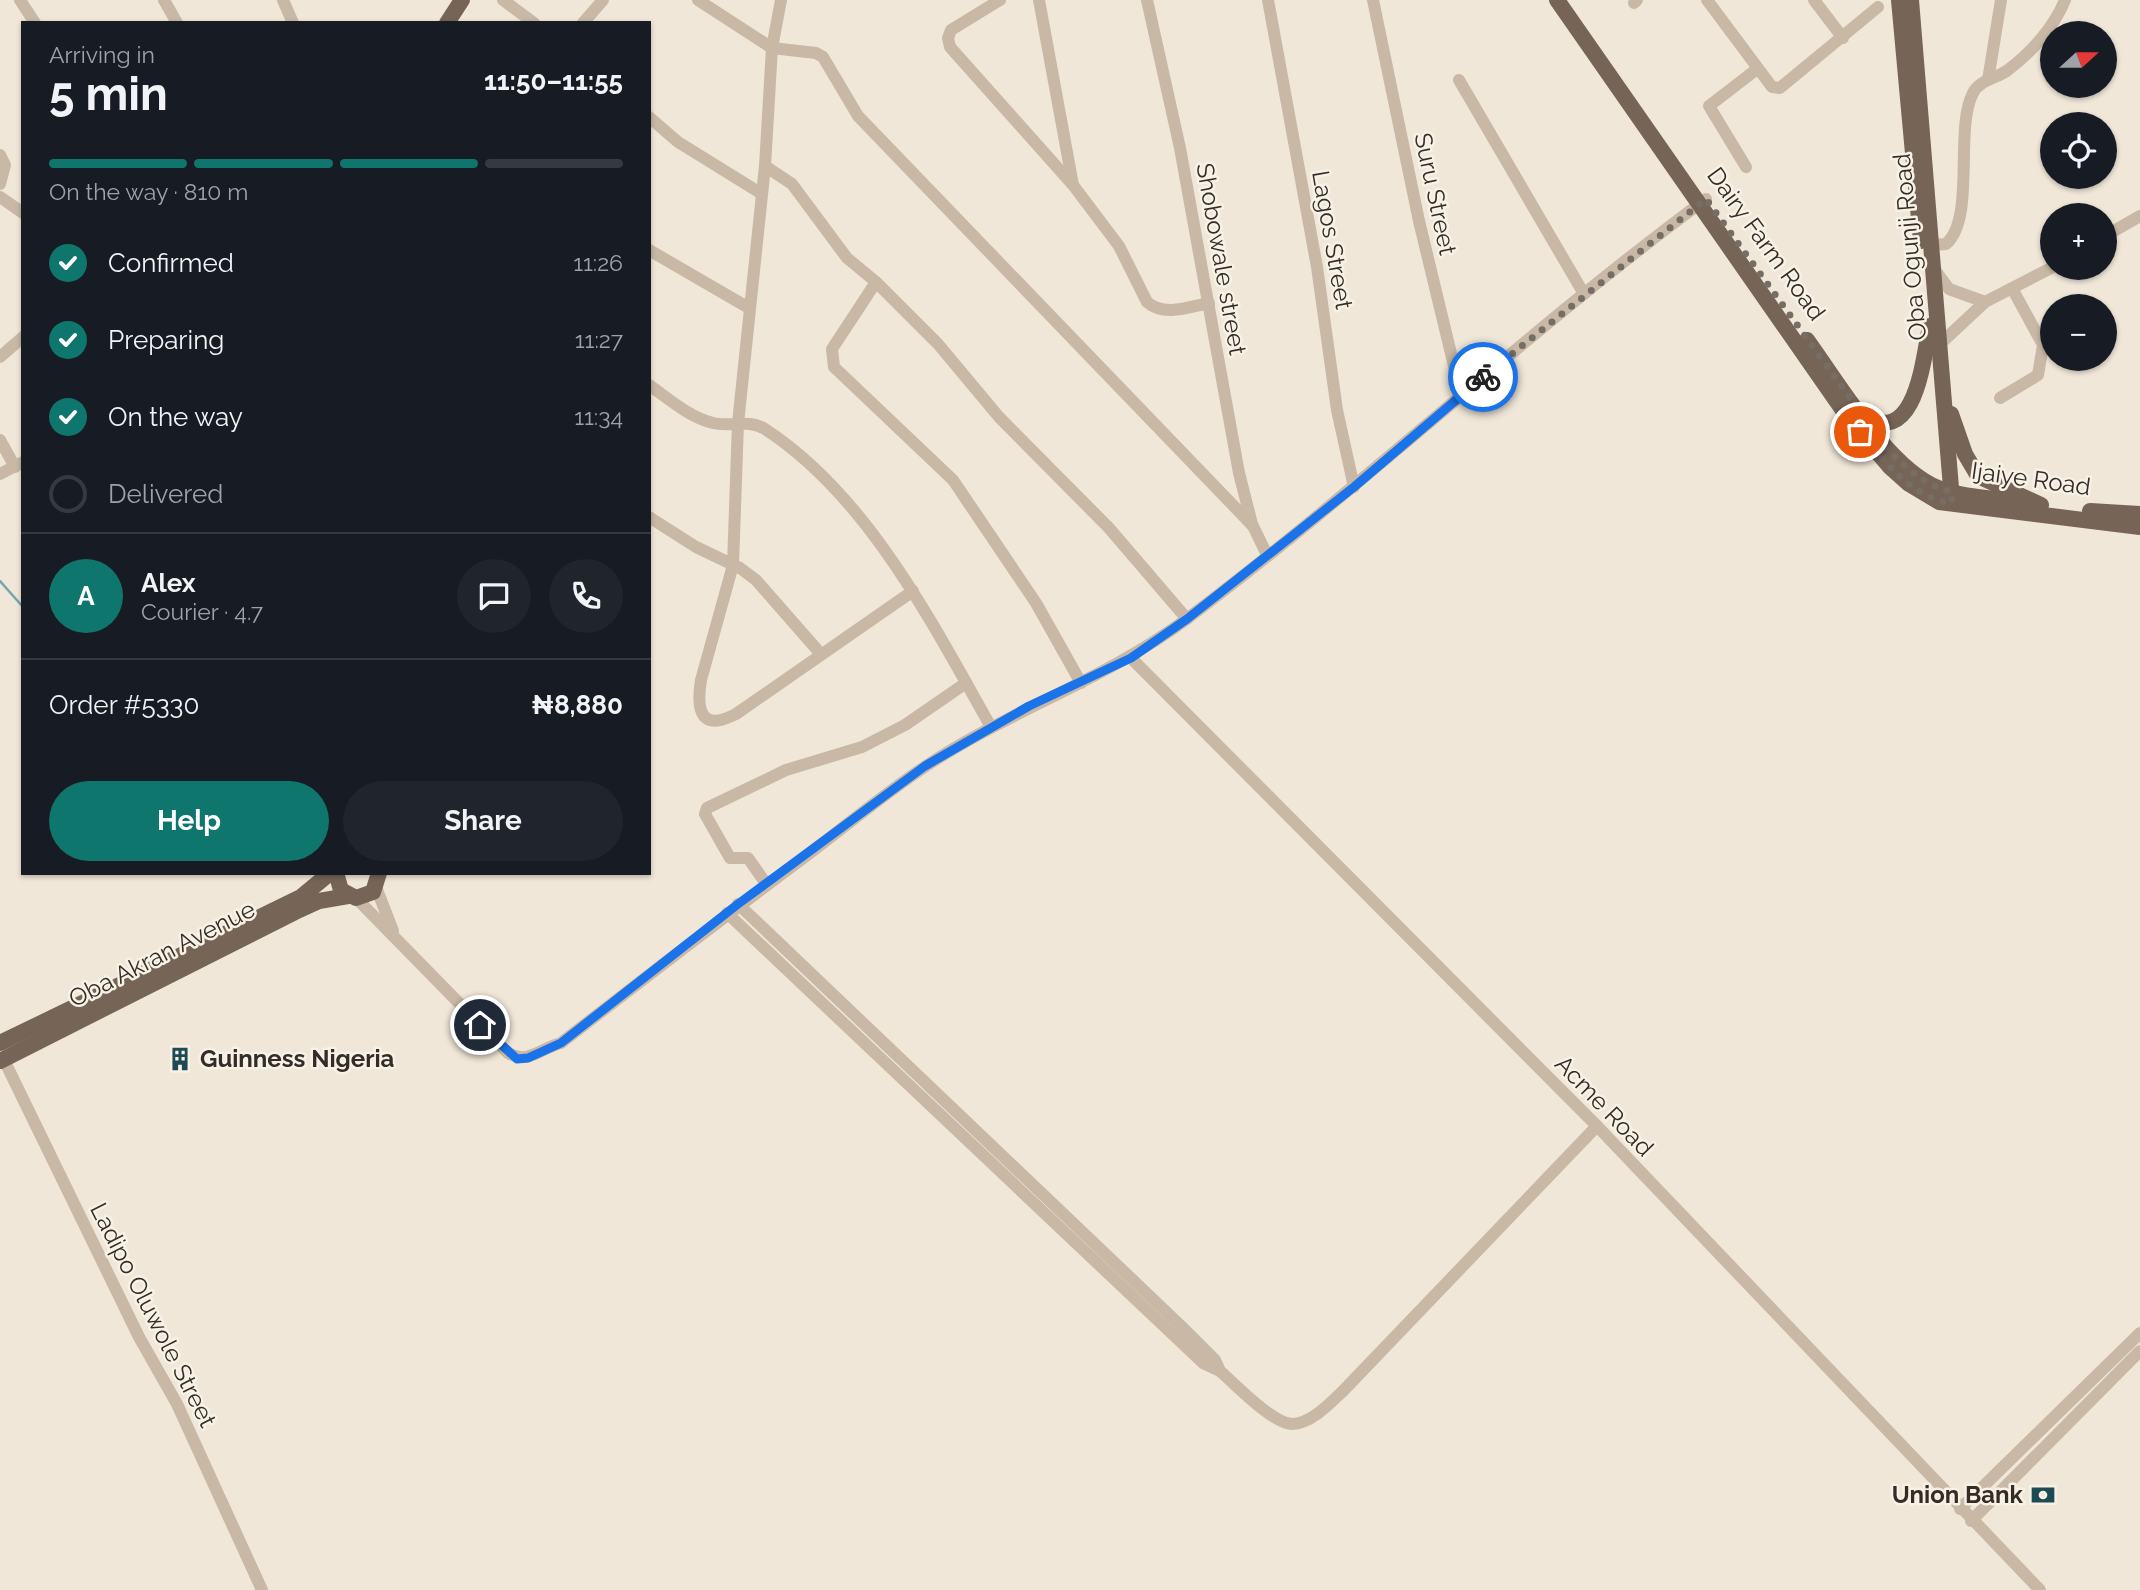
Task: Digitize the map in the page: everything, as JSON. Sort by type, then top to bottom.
[{"type":"main road","name":"Dairy Farm Road","points":[[1557,0],[1702,202],[1887,449],[1945,496]]},
{"type":"main road","name":"Dairy Farm Road","points":[[1566,0],[1849,419],[1890,467],[1909,484],[1945,496]]},
{"type":"main road","name":"Oba Ogunji Road","points":[[1905,2],[1927,245],[1930,326],[1945,496]]},
{"type":"main road","name":"Oba Ogunji Road","points":[[1927,245],[1934,269],[1945,395],[1945,496]]},
{"type":"main road","points":[[1862,415],[1875,424],[1889,424],[1900,418],[1912,402],[1930,326]]},
{"type":"main road","points":[[1945,395],[1965,454],[1978,475],[2041,505]]},
{"type":"main road","name":"Ijaiye Road","points":[[1945,496],[2140,514]]},
{"type":"main road","name":"Ijaiye Road","points":[[1945,496],[2140,527]]},
{"type":"main road","name":"Oba Akran Avenue","points":[[0,1043],[300,897],[328,875]]},
{"type":"main road","points":[[336,875],[337,883],[352,897]]},
{"type":"main road","name":"Oba Akran Avenue","points":[[2,1060],[319,901],[368,896],[378,880]]},
{"type":"street","points":[[20,0],[34,21]]},
{"type":"street","points":[[164,0],[176,21]]},
{"type":"street","points":[[283,0],[292,21]]},
{"type":"street","points":[[503,0],[531,21]]},
{"type":"street","points":[[585,21],[603,0]]},
{"type":"street","points":[[698,0],[772,48],[816,53],[823,57],[858,116],[1253,526],[1267,555]]},
{"type":"street","points":[[1000,0],[951,30],[948,38],[950,47],[1073,185],[1119,246],[1147,302],[1154,309],[1166,311],[1209,303]]},
{"type":"street","points":[[1039,0],[1073,185]]},
{"type":"street","name":"Shobowale street","points":[[1147,0],[1209,303],[1239,473],[1253,526]]},
{"type":"street","name":"Lagos Street","points":[[1268,0],[1317,267],[1337,410],[1354,487]]},
{"type":"street","name":"Suru Street","points":[[1373,0],[1419,221],[1461,395]]},
{"type":"street","points":[[1707,0],[1757,69],[1772,87],[1780,88],[1878,7]]},
{"type":"street","points":[[1814,0],[1843,37]]},
{"type":"street","points":[[1988,80],[2001,0]]},
{"type":"street","points":[[1927,245],[1946,244],[1954,234],[1962,197],[1964,139],[1972,94],[1988,80],[2007,71],[2028,51],[2057,21],[2065,0]]},
{"type":"street","points":[[782,1],[772,48],[765,166],[738,423],[733,565],[701,680],[698,699],[706,719],[720,722],[736,714],[820,653],[913,591]]},
{"type":"street","points":[[1746,167],[1709,106],[1757,69]]},
{"type":"street","points":[[1460,80],[1584,294]]},
{"type":"street","points":[[651,119],[678,142],[762,194]]},
{"type":"street","points":[[0,155],[5,165],[0,184]]},
{"type":"street","points":[[765,166],[792,184],[846,258],[876,282],[938,344],[999,417],[1109,528],[1187,619]]},
{"type":"street","points":[[0,197],[21,212]]},
{"type":"street","points":[[352,897],[508,1053],[522,1059],[561,1043],[738,904],[925,766],[991,727],[1131,658],[1187,619],[1354,487],[1584,294],[1702,202]]},
{"type":"street","points":[[2117,229],[2140,216]]},
{"type":"street","points":[[651,251],[748,308]]},
{"type":"street","points":[[1934,269],[1950,289],[1985,302]]},
{"type":"street","points":[[1941,343],[1985,302],[2040,274]]},
{"type":"street","points":[[876,282],[832,349],[834,367],[953,480],[1036,603],[1081,683]]},
{"type":"street","points":[[2000,398],[2038,375],[2043,345],[2013,290]]},
{"type":"street","points":[[3,349],[21,338]]},
{"type":"street","points":[[651,386],[704,420],[716,424],[738,423],[766,430],[834,489],[913,591],[991,727]]},
{"type":"street","points":[[0,440],[19,464],[0,474]]},
{"type":"street","points":[[651,518],[756,580],[820,653]]},
{"type":"street","name":"Acme Road","points":[[1131,658],[1597,1126],[2040,1590]]},
{"type":"street","points":[[767,885],[748,858],[733,859],[726,854],[705,814],[707,808],[786,770],[862,747],[905,725],[966,683]]},
{"type":"street","points":[[378,880],[384,913],[400,944]]},
{"type":"street","points":[[738,904],[1082,1240]]},
{"type":"street","points":[[727,914],[1178,1330],[1210,1369],[1220,1371],[1278,1420],[1292,1424],[1304,1421],[1324,1408],[1597,1126]]},
{"type":"street","name":"Ladipo Oluwole Street","points":[[2,1060],[138,1337],[177,1404],[262,1590]]},
{"type":"street","points":[[1960,1509],[2140,1333]]},
{"type":"street","points":[[1972,1521],[2140,1351]]},
{"type":"street","points":[[2055,1415],[2066,1425]]},
{"type":"waterway","points":[[0,581],[21,605]]},
{"type":"way so far","points":[[1483,377],[1706,199],[1756,272],[1887,449],[1923,480],[1940,489],[1951,491],[1952,503],[1939,502],[1909,484],[1890,467],[1860,432]]},
{"type":"place","name":"Guinness Nigeria","points":[[180,1059]]},
{"type":"place","name":"Union Bank","points":[[2043,1495]]},
{"type":"route","points":[[480,1025],[517,1059],[528,1058],[551,1045],[561,1043],[738,904],[925,766],[1029,706],[1131,658],[1187,619],[1354,487],[1483,377]]}]
